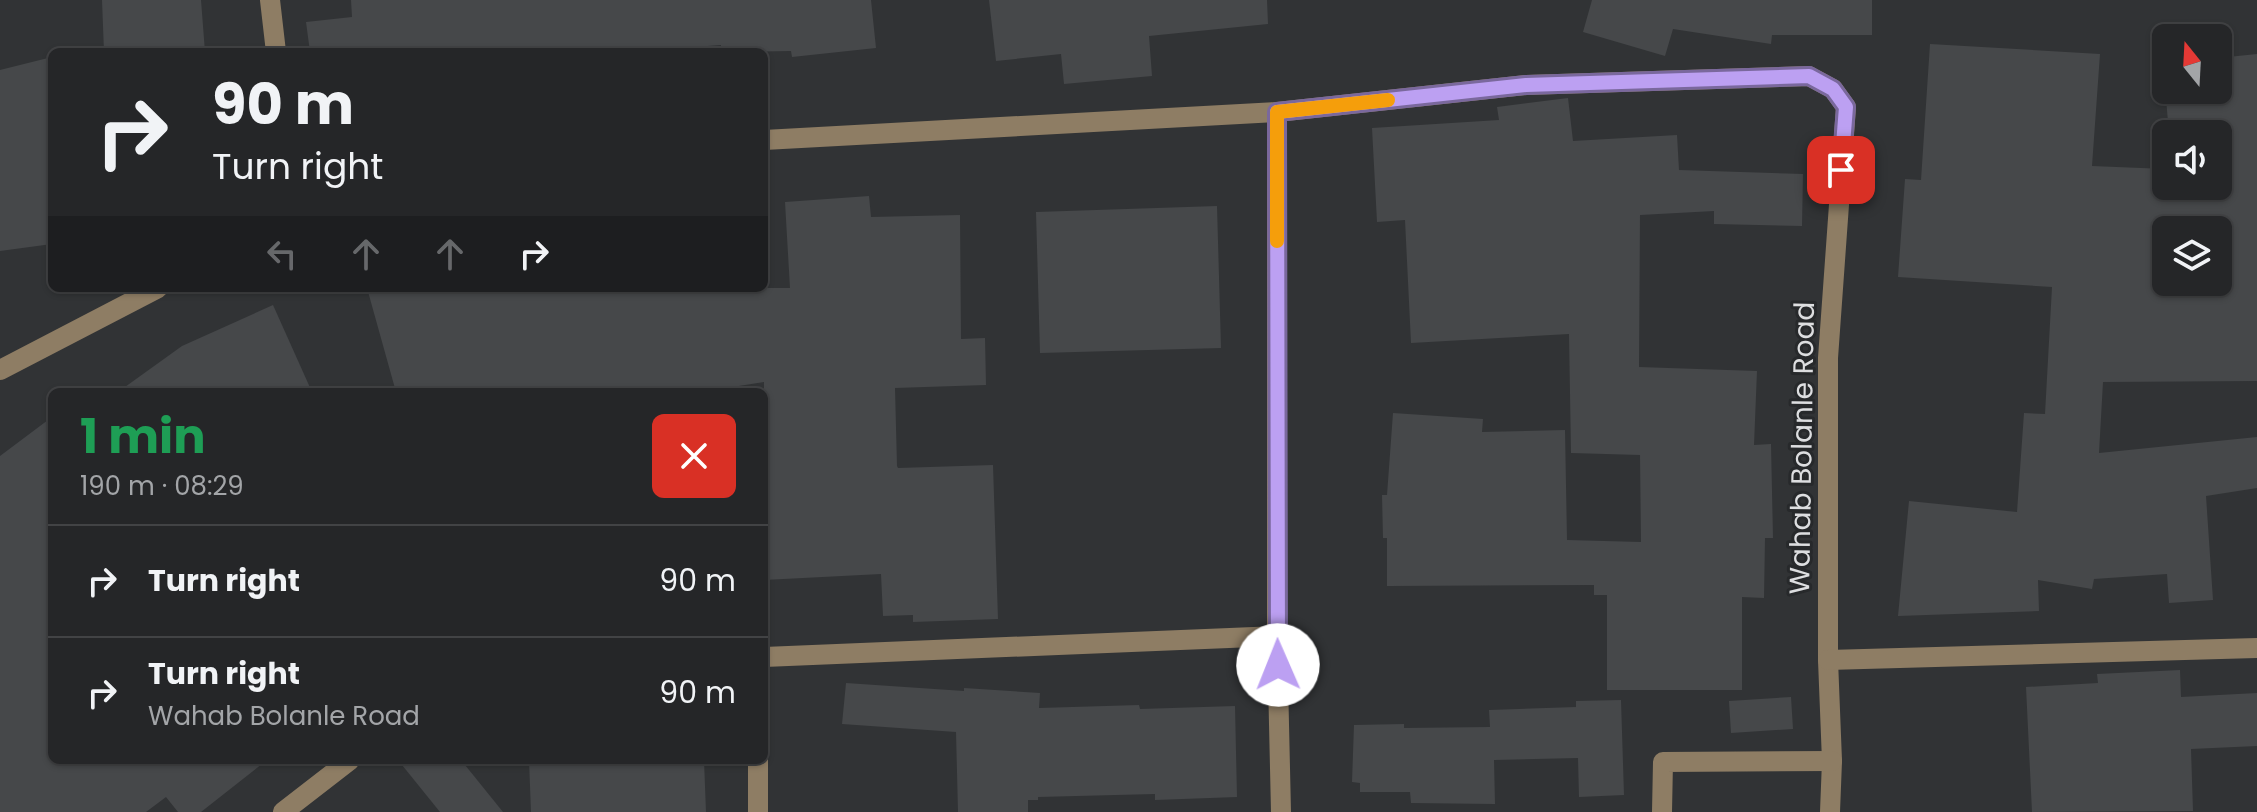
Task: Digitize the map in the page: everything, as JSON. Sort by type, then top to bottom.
[{"type":"street","points":[[270,0],[276,48]]},
{"type":"street","name":"Wahab Bolanle Road","points":[[1277,112],[1526,85],[1809,76],[1833,89],[1846,107],[1828,358],[1830,812]]},
{"type":"street","points":[[768,140],[1277,112],[1277,636],[1281,812]]},
{"type":"street","points":[[0,370],[150,292]]},
{"type":"street","points":[[768,657],[1277,636]]},
{"type":"street","points":[[1828,660],[2257,648]]},
{"type":"street","points":[[1662,812],[1663,762],[1832,761]]},
{"type":"street","points":[[283,812],[345,764]]},
{"type":"street","points":[[758,764],[758,812]]},
{"type":"building","points":[[102,0],[201,0],[205,48],[104,48]]},
{"type":"building","points":[[351,0],[871,0],[876,48],[792,57],[791,51],[721,48],[721,45],[681,48],[309,48],[306,22],[352,17]]},
{"type":"building","points":[[989,0],[1267,0],[1268,24],[1149,36],[1152,76],[1064,84],[1061,54],[996,61]]},
{"type":"building","points":[[1592,0],[1872,0],[1872,35],[1772,35],[1771,44],[1673,29],[1665,56],[1583,32]]},
{"type":"building","points":[[1930,44],[2100,54],[2092,166],[2152,168],[2152,200],[2232,200],[2232,120],[2168,120],[2166,104],[2232,104],[2232,57],[2257,54],[2257,381],[2103,382],[2099,453],[2257,437],[2257,488],[2206,496],[2213,600],[2169,603],[2167,574],[2094,579],[2092,589],[2038,580],[2039,611],[1898,616],[1909,501],[2017,512],[2024,413],[2045,414],[2052,287],[1898,277],[1905,179],[1921,180]]},
{"type":"building","points":[[48,58],[48,245],[0,251],[0,70]]},
{"type":"building","points":[[1568,98],[1573,141],[1677,135],[1679,170],[1803,174],[1802,226],[1714,224],[1714,211],[1640,215],[1639,367],[1757,371],[1754,445],[1771,444],[1773,538],[1765,538],[1764,598],[1742,597],[1742,690],[1607,690],[1607,595],[1594,595],[1594,585],[1387,586],[1387,538],[1383,538],[1382,495],[1387,495],[1393,413],[1483,419],[1482,432],[1565,430],[1567,540],[1641,542],[1640,455],[1571,453],[1569,334],[1411,343],[1405,220],[1377,222],[1372,128],[1499,120],[1497,107]]},
{"type":"building","points":[[869,196],[871,217],[960,215],[961,339],[985,338],[986,385],[895,388],[897,466],[993,465],[998,619],[913,622],[913,615],[883,616],[881,574],[768,580],[768,388],[764,388],[764,382],[726,388],[395,388],[368,292],[768,292],[768,288],[790,288],[785,202]]},
{"type":"building","points":[[1217,206],[1221,348],[1040,353],[1036,212]]},
{"type":"building","points":[[273,305],[310,388],[124,388],[182,346]]},
{"type":"building","points":[[48,420],[48,764],[262,764],[201,812],[178,812],[166,797],[146,812],[0,812],[0,456]]},
{"type":"building","points":[[2180,670],[2181,697],[2257,693],[2257,746],[2191,749],[2193,811],[2032,812],[2026,687],[2098,683],[2097,674]]},
{"type":"building","points":[[846,683],[1040,693],[1039,708],[1235,706],[1237,797],[1155,800],[1155,794],[1038,797],[1038,800],[1028,800],[1028,812],[958,812],[956,732],[842,724]]},
{"type":"building","points":[[1791,697],[1793,729],[1731,733],[1729,701]]},
{"type":"building","points":[[1621,700],[1624,795],[1579,797],[1578,758],[1494,760],[1495,804],[1411,803],[1410,792],[1360,792],[1360,783],[1352,782],[1354,725],[1490,727],[1489,710],[1576,707],[1576,701]]},
{"type":"building","points":[[401,764],[464,764],[503,812],[440,812]]},
{"type":"building","points":[[529,764],[704,764],[706,812],[531,812]]},
{"type":"slow traffic","points":[[1277,241],[1277,112],[1388,100]]},
{"type":"route","points":[[1278,665],[1277,112],[1526,85],[1809,76],[1833,89],[1846,107],[1841,170]]}]
